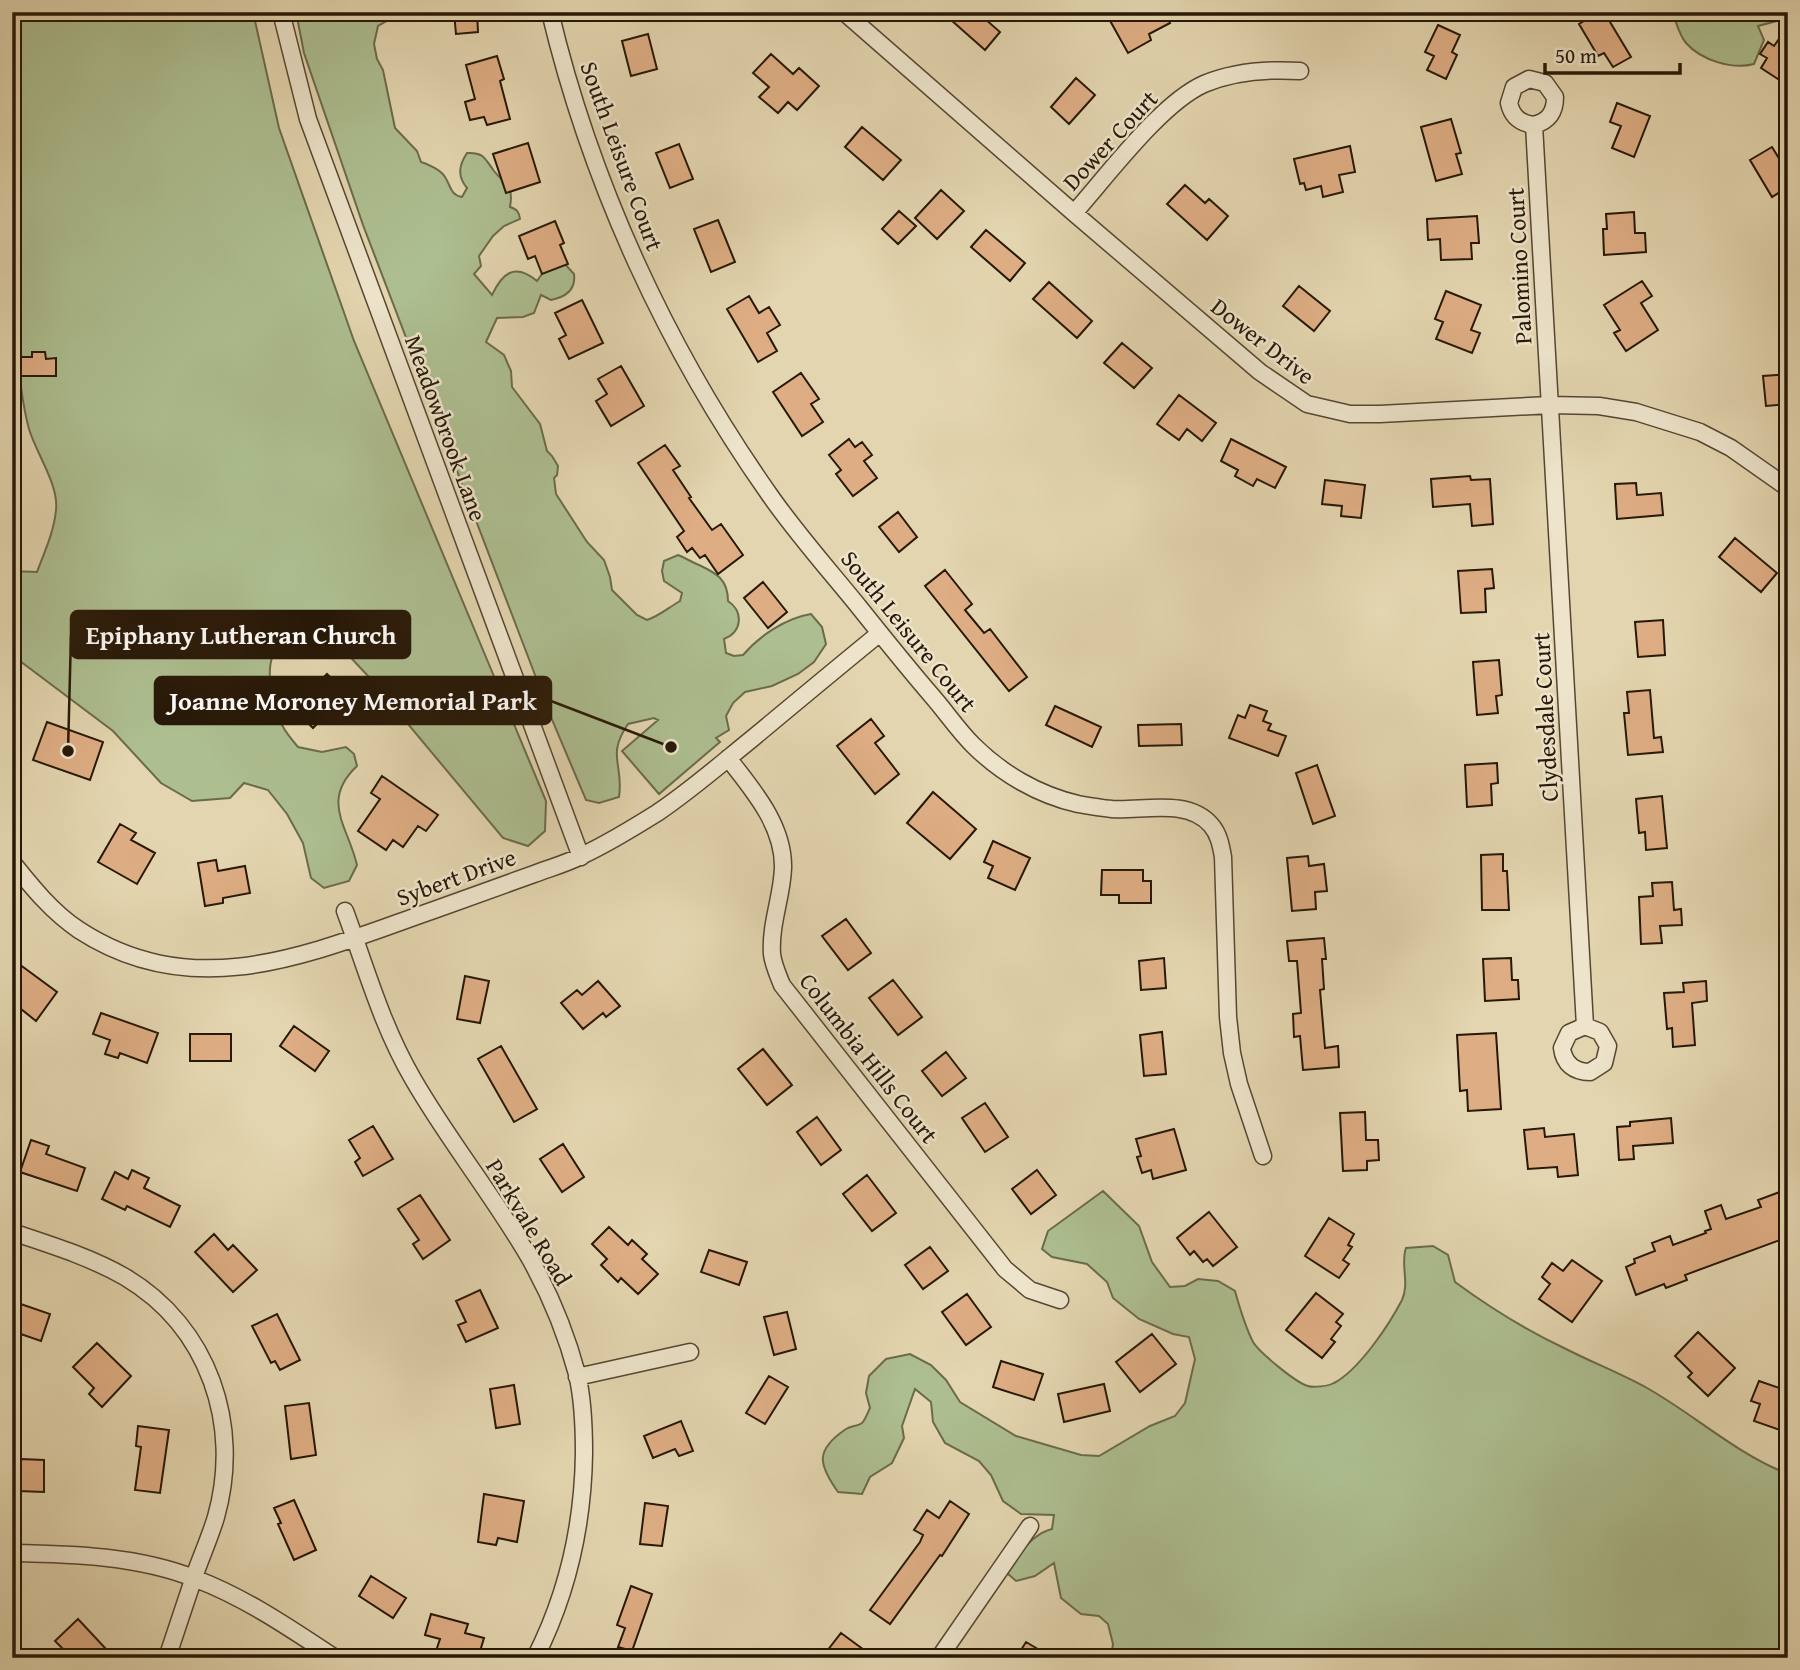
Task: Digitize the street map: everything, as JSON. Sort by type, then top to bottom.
[{"type":"street","name":"Meadowbrook Lane","points":[[281,12],[308,119],[581,857]]},
{"type":"street","name":"South Leisure Court","points":[[550,12],[558,47],[604,187],[644,279],[675,340],[770,496],[880,633],[972,744],[1014,778],[1042,792],[1075,803],[1111,809],[1182,810],[1204,818],[1214,827],[1223,857],[1228,1017],[1232,1053],[1238,1084],[1263,1156]]},
{"type":"street","name":"Dower Drive","points":[[844,12],[1260,372],[1307,404],[1350,414],[1550,405],[1599,406],[1636,412],[1700,432],[1731,448],[1788,488]]},
{"type":"street","name":"Dower Court","points":[[1074,213],[1155,121],[1177,101],[1202,85],[1252,71],[1300,71]]},
{"type":"street","name":"Palomino Court","points":[[1534,125],[1550,405]]},
{"type":"street","name":"Clydesdale Court","points":[[1550,405],[1585,1026]]},
{"type":"street","name":"Sybert Drive","points":[[12,862],[46,902],[79,930],[137,956],[177,966],[215,969],[253,966],[289,959],[581,857],[659,811],[880,633]]},
{"type":"street","name":"Columbia Hills Court","points":[[728,758],[764,807],[778,838],[783,866],[773,929],[772,956],[782,985],[1005,1269],[1030,1290],[1060,1300]]},
{"type":"street","name":"Parkvale Road","points":[[345,911],[392,1040],[440,1124],[527,1255],[563,1328],[578,1377],[584,1429],[583,1482],[578,1530],[568,1578],[551,1627],[535,1658]]},
{"type":"street","points":[[12,1232],[96,1262],[127,1278],[153,1298],[176,1320],[208,1368],[218,1393],[223,1421],[223,1480],[216,1516],[167,1658]]},
{"type":"street","points":[[578,1377],[691,1352]]},
{"type":"street","points":[[939,1658],[1030,1526]]},
{"type":"street","points":[[12,1553],[109,1559],[194,1577],[230,1594],[335,1658]]},
{"type":"green space","points":[[12,12],[253,12],[279,128],[354,341],[546,801],[545,831],[528,846],[503,838],[339,645],[308,642],[284,644],[274,654],[270,673],[272,696],[278,717],[298,747],[322,752],[346,747],[354,754],[357,766],[346,779],[338,802],[343,826],[357,865],[349,881],[324,888],[311,878],[303,843],[287,814],[268,790],[244,783],[230,798],[192,801],[161,783],[113,731],[12,655],[12,571],[37,572],[51,534],[56,500],[51,480],[29,429],[17,354],[12,351]]},
{"type":"green space","points":[[296,12],[392,12],[390,19],[378,26],[374,44],[383,70],[395,128],[417,151],[421,162],[441,172],[458,196],[462,197],[467,188],[460,175],[464,157],[467,153],[481,155],[508,186],[511,194],[510,207],[519,214],[520,219],[504,226],[479,256],[481,266],[474,274],[492,295],[500,281],[510,273],[522,272],[537,281],[544,271],[564,263],[574,274],[569,292],[551,300],[541,295],[534,313],[523,317],[497,318],[486,342],[504,355],[511,371],[512,387],[540,424],[547,451],[558,466],[554,478],[556,494],[587,542],[604,560],[612,590],[637,615],[647,620],[656,616],[680,601],[682,593],[664,581],[662,571],[664,561],[678,555],[716,574],[726,587],[728,601],[737,611],[739,622],[734,632],[724,639],[726,653],[743,655],[774,629],[802,616],[811,614],[822,627],[826,644],[814,662],[798,674],[772,686],[745,692],[733,703],[726,716],[729,730],[716,738],[720,742],[659,794],[622,751],[658,720],[654,718],[628,724],[618,744],[619,797],[599,803],[586,800],[553,722],[363,225],[304,53]]},
{"type":"green space","points":[[1663,12],[1788,12],[1788,18],[1758,26],[1764,40],[1754,64],[1736,66],[1708,59],[1692,49],[1682,37],[1674,17]]},
{"type":"green space","points":[[1103,1191],[1139,1226],[1152,1262],[1170,1287],[1185,1286],[1198,1279],[1218,1281],[1235,1291],[1253,1342],[1278,1367],[1308,1386],[1334,1383],[1363,1358],[1402,1300],[1406,1248],[1433,1246],[1448,1255],[1455,1282],[1494,1309],[1550,1341],[1647,1388],[1750,1456],[1788,1474],[1788,1658],[1111,1658],[1113,1644],[1108,1624],[1099,1616],[1081,1614],[1061,1598],[1054,1563],[1035,1576],[1016,1581],[1007,1573],[1020,1552],[1032,1540],[1052,1529],[1054,1515],[1021,1514],[1003,1501],[991,1475],[979,1461],[945,1443],[933,1422],[931,1402],[915,1389],[902,1426],[904,1438],[892,1463],[870,1477],[862,1494],[838,1492],[826,1473],[823,1458],[825,1451],[846,1429],[863,1422],[870,1408],[866,1393],[869,1376],[886,1359],[910,1354],[931,1365],[946,1380],[960,1402],[1016,1436],[1081,1455],[1099,1456],[1150,1426],[1175,1416],[1185,1403],[1195,1359],[1189,1337],[1173,1334],[1139,1319],[1113,1298],[1107,1282],[1087,1264],[1052,1257],[1042,1249],[1048,1231]]},
{"type":"building","points":[[454,12],[477,12],[478,32],[456,34]]},
{"type":"building","points":[[942,12],[977,12],[1000,32],[985,50]]},
{"type":"building","points":[[1116,12],[1164,12],[1170,23],[1149,34],[1151,40],[1128,53],[1108,17]]},
{"type":"building","points":[[1599,12],[1604,12],[1631,57],[1613,67],[1604,53],[1598,56],[1579,24]]},
{"type":"building","points":[[1438,25],[1460,35],[1452,52],[1457,55],[1446,79],[1427,70],[1434,56],[1425,52]]},
{"type":"building","points":[[1788,26],[1788,70],[1781,81],[1761,68],[1767,58],[1760,54],[1768,42],[1774,46]]},
{"type":"building","points":[[648,34],[657,69],[631,76],[622,41]]},
{"type":"building","points":[[771,54],[793,74],[799,68],[819,86],[797,110],[788,102],[778,113],[759,97],[769,87],[753,73]]},
{"type":"building","points":[[497,56],[504,79],[500,81],[510,119],[487,125],[484,117],[470,120],[465,102],[475,99],[466,65]]},
{"type":"building","points":[[1076,78],[1095,95],[1069,124],[1051,107]]},
{"type":"building","points":[[1617,103],[1650,116],[1634,157],[1612,148],[1621,126],[1610,122]]},
{"type":"building","points":[[1451,119],[1461,153],[1456,154],[1462,174],[1436,181],[1421,127]]},
{"type":"building","points":[[862,127],[901,160],[883,180],[845,147]]},
{"type":"building","points":[[528,143],[540,182],[506,193],[493,154]]},
{"type":"building","points":[[679,144],[693,179],[670,188],[656,153]]},
{"type":"building","points":[[1350,146],[1355,172],[1339,175],[1343,192],[1323,197],[1321,186],[1306,190],[1304,183],[1300,184],[1294,159]]},
{"type":"building","points":[[1772,147],[1780,160],[1788,155],[1788,187],[1772,197],[1750,160]]},
{"type":"building","points":[[1185,185],[1205,203],[1209,199],[1228,216],[1207,240],[1167,204]]},
{"type":"building","points":[[941,190],[964,211],[937,239],[915,218]]},
{"type":"building","points":[[899,211],[916,226],[898,244],[882,229]]},
{"type":"building","points":[[1634,212],[1635,233],[1645,233],[1646,252],[1604,255],[1603,229],[1607,229],[1606,214]]},
{"type":"building","points":[[1477,216],[1479,243],[1471,243],[1472,259],[1441,260],[1440,239],[1428,240],[1427,219]]},
{"type":"building","points":[[718,220],[735,262],[711,272],[694,229]]},
{"type":"building","points":[[555,221],[564,243],[560,245],[568,264],[542,274],[535,256],[528,259],[519,236]]},
{"type":"building","points":[[986,230],[1025,263],[1010,281],[971,247]]},
{"type":"building","points":[[1642,281],[1652,296],[1641,303],[1658,330],[1626,351],[1614,333],[1620,330],[1604,305]]},
{"type":"building","points":[[1049,282],[1092,321],[1077,338],[1033,299]]},
{"type":"building","points":[[1299,286],[1330,311],[1314,331],[1283,306]]},
{"type":"building","points":[[1446,291],[1481,305],[1471,330],[1480,333],[1472,353],[1436,339],[1443,322],[1435,319]]},
{"type":"building","points":[[749,296],[759,313],[769,307],[780,325],[767,333],[777,351],[758,362],[727,309]]},
{"type":"building","points":[[582,300],[603,343],[569,359],[559,339],[566,335],[555,313]]},
{"type":"building","points":[[1122,343],[1152,368],[1134,388],[1104,363]]},
{"type":"building","points":[[32,352],[45,352],[46,359],[56,358],[56,376],[21,376],[21,357],[32,357]]},
{"type":"building","points":[[621,366],[644,406],[611,426],[596,401],[607,394],[598,379]]},
{"type":"building","points":[[801,373],[819,399],[811,404],[823,422],[802,436],[773,392]]},
{"type":"building","points":[[1788,374],[1788,404],[1766,406],[1763,376]]},
{"type":"building","points":[[1179,395],[1216,423],[1202,441],[1187,429],[1179,440],[1157,424]]},
{"type":"building","points":[[849,439],[855,447],[862,442],[872,455],[864,461],[877,478],[853,496],[836,474],[841,470],[829,455]]},
{"type":"building","points":[[1231,439],[1286,467],[1275,488],[1257,479],[1253,486],[1235,476],[1238,470],[1221,461]]},
{"type":"building","points":[[665,445],[680,466],[673,470],[691,497],[689,498],[712,530],[721,524],[743,555],[718,574],[705,555],[700,558],[692,548],[687,552],[677,537],[684,531],[638,463]]},
{"type":"building","points":[[1470,476],[1471,480],[1490,479],[1493,524],[1472,526],[1470,504],[1433,507],[1431,479]]},
{"type":"building","points":[[1325,480],[1365,485],[1361,518],[1341,516],[1342,506],[1322,504]]},
{"type":"building","points":[[1636,483],[1637,495],[1661,493],[1663,515],[1617,519],[1615,484]]},
{"type":"building","points":[[898,512],[917,537],[899,552],[879,527]]},
{"type":"building","points":[[1735,538],[1777,573],[1761,592],[1719,557]]},
{"type":"building","points":[[1492,569],[1494,588],[1485,589],[1486,612],[1461,613],[1458,571]]},
{"type":"building","points":[[945,570],[972,604],[965,610],[984,633],[990,629],[1027,677],[1009,691],[925,586]]},
{"type":"building","points":[[763,582],[787,612],[768,628],[744,598]]},
{"type":"building","points":[[1663,620],[1665,655],[1638,657],[1635,622]]},
{"type":"building","points":[[1499,660],[1502,695],[1496,696],[1498,713],[1477,715],[1473,662]]},
{"type":"building","points":[[327,674],[347,693],[313,728],[293,708]]},
{"type":"building","points":[[1650,690],[1654,738],[1661,737],[1663,752],[1628,755],[1624,713],[1629,713],[1627,692]]},
{"type":"building","points":[[1250,705],[1267,711],[1263,721],[1271,724],[1268,730],[1286,736],[1278,756],[1229,738],[1238,715],[1245,718]]},
{"type":"building","points":[[1055,706],[1101,727],[1092,747],[1046,725]]},
{"type":"building","points":[[871,719],[884,736],[875,743],[899,774],[875,794],[837,746]]},
{"type":"building","points":[[47,722],[103,742],[90,780],[33,760]]},
{"type":"building","points":[[1181,724],[1182,745],[1139,746],[1138,725]]},
{"type":"building","points":[[1497,763],[1498,783],[1491,784],[1492,805],[1467,807],[1465,765]]},
{"type":"building","points":[[1317,765],[1335,816],[1313,824],[1296,773]]},
{"type":"building","points":[[382,776],[438,815],[426,831],[418,826],[403,847],[393,840],[386,850],[358,831],[380,799],[371,793]]},
{"type":"building","points":[[933,792],[976,829],[950,859],[907,823]]},
{"type":"building","points":[[1662,796],[1667,848],[1646,850],[1645,832],[1639,833],[1636,799]]},
{"type":"building","points":[[120,824],[136,833],[131,840],[155,853],[137,884],[98,862]]},
{"type":"building","points":[[993,841],[1030,858],[1015,890],[988,878],[993,866],[984,862]]},
{"type":"building","points":[[1503,854],[1503,871],[1507,871],[1509,910],[1482,910],[1481,855]]},
{"type":"building","points":[[1308,856],[1309,866],[1324,864],[1327,891],[1315,892],[1316,909],[1292,911],[1287,858]]},
{"type":"building","points":[[216,860],[218,871],[245,866],[250,893],[223,898],[223,903],[205,906],[198,863]]},
{"type":"building","points":[[1102,870],[1143,870],[1143,881],[1151,881],[1151,903],[1119,903],[1119,895],[1101,895]]},
{"type":"building","points":[[1672,882],[1674,910],[1681,909],[1682,925],[1660,926],[1662,943],[1641,944],[1639,897],[1653,896],[1652,883]]},
{"type":"building","points":[[846,919],[871,953],[848,970],[822,936]]},
{"type":"building","points":[[1324,938],[1324,989],[1320,990],[1325,1048],[1338,1046],[1339,1067],[1303,1070],[1300,1036],[1294,1037],[1293,1014],[1301,1013],[1297,961],[1289,961],[1287,941]]},
{"type":"building","points":[[1164,958],[1166,988],[1141,990],[1139,961]]},
{"type":"building","points":[[1511,958],[1512,980],[1518,980],[1519,999],[1485,1001],[1483,959]]},
{"type":"building","points":[[19,964],[57,992],[36,1021],[16,1005],[19,1001],[12,996],[12,973]]},
{"type":"building","points":[[465,976],[489,981],[480,1023],[457,1019]]},
{"type":"building","points":[[893,980],[922,1017],[898,1035],[869,998]]},
{"type":"building","points":[[598,981],[620,1006],[606,1017],[603,1013],[583,1029],[561,1003],[577,990],[582,995]]},
{"type":"building","points":[[1706,981],[1707,1001],[1692,1003],[1695,1045],[1673,1047],[1672,1028],[1667,1029],[1664,993],[1684,992],[1683,983]]},
{"type":"building","points":[[101,1013],[158,1033],[147,1063],[120,1053],[118,1058],[105,1054],[110,1040],[93,1034]]},
{"type":"building","points":[[294,1026],[329,1051],[315,1071],[280,1046]]},
{"type":"building","points":[[1162,1032],[1166,1074],[1144,1076],[1140,1035]]},
{"type":"building","points":[[1496,1033],[1501,1109],[1468,1111],[1467,1090],[1460,1091],[1457,1035]]},
{"type":"building","points":[[190,1034],[231,1034],[231,1061],[190,1061]]},
{"type":"building","points":[[501,1046],[537,1109],[514,1122],[478,1059]]},
{"type":"building","points":[[763,1049],[792,1085],[767,1105],[738,1069]]},
{"type":"building","points":[[946,1052],[966,1078],[942,1096],[922,1071]]},
{"type":"building","points":[[985,1103],[1008,1137],[985,1152],[962,1118]]},
{"type":"building","points":[[1365,1112],[1366,1140],[1378,1140],[1379,1160],[1367,1161],[1367,1170],[1343,1171],[1340,1113]]},
{"type":"building","points":[[817,1117],[841,1150],[821,1165],[797,1132]]},
{"type":"building","points":[[1671,1118],[1673,1143],[1633,1146],[1634,1159],[1619,1160],[1617,1127],[1630,1126],[1630,1122]]},
{"type":"building","points":[[373,1126],[393,1159],[363,1176],[355,1162],[360,1158],[349,1140]]},
{"type":"building","points":[[1544,1128],[1545,1137],[1574,1134],[1578,1175],[1558,1177],[1557,1167],[1528,1169],[1524,1130]]},
{"type":"building","points":[[1174,1129],[1186,1170],[1153,1179],[1151,1170],[1142,1173],[1137,1157],[1141,1156],[1136,1139]]},
{"type":"building","points":[[31,1140],[49,1146],[46,1154],[85,1168],[77,1191],[20,1172]]},
{"type":"building","points":[[563,1144],[584,1177],[562,1192],[540,1159]]},
{"type":"building","points":[[132,1170],[149,1178],[144,1188],[180,1206],[170,1227],[127,1206],[125,1210],[102,1199],[115,1172],[128,1179]]},
{"type":"building","points":[[1037,1170],[1056,1195],[1031,1214],[1012,1189]]},
{"type":"building","points":[[867,1175],[896,1213],[872,1231],[843,1194]]},
{"type":"building","points":[[1788,1189],[1788,1237],[1685,1275],[1687,1280],[1666,1288],[1664,1284],[1636,1295],[1626,1267],[1635,1263],[1634,1259],[1655,1251],[1652,1243],[1670,1236],[1673,1245],[1706,1233],[1705,1231],[1711,1229],[1705,1211],[1721,1205],[1726,1219],[1761,1207],[1758,1200]]},
{"type":"building","points":[[420,1195],[450,1240],[423,1259],[413,1244],[419,1240],[398,1209]]},
{"type":"building","points":[[1209,1212],[1237,1247],[1213,1266],[1207,1259],[1203,1262],[1194,1251],[1190,1255],[1177,1238]]},
{"type":"building","points":[[1329,1218],[1354,1234],[1348,1245],[1352,1247],[1343,1260],[1349,1264],[1339,1278],[1305,1256]]},
{"type":"building","points":[[609,1227],[628,1245],[632,1240],[647,1254],[642,1259],[658,1274],[638,1294],[621,1278],[618,1282],[601,1265],[607,1259],[592,1244]]},
{"type":"building","points":[[214,1234],[228,1250],[233,1245],[257,1270],[233,1292],[195,1252]]},
{"type":"building","points":[[930,1247],[948,1271],[923,1289],[905,1265]]},
{"type":"building","points":[[709,1250],[747,1262],[739,1285],[701,1272]]},
{"type":"building","points":[[1572,1260],[1602,1281],[1572,1322],[1539,1299],[1550,1284],[1542,1277],[1552,1263],[1563,1271]]},
{"type":"building","points":[[480,1290],[498,1328],[466,1342],[458,1325],[466,1322],[456,1301]]},
{"type":"building","points":[[1316,1293],[1343,1314],[1336,1322],[1341,1326],[1331,1339],[1335,1342],[1322,1358],[1286,1330]]},
{"type":"building","points":[[967,1294],[991,1327],[966,1345],[942,1312]]},
{"type":"building","points":[[12,1301],[50,1314],[41,1341],[12,1331]]},
{"type":"building","points":[[787,1312],[796,1349],[774,1355],[764,1317]]},
{"type":"building","points":[[277,1314],[300,1360],[280,1370],[275,1361],[271,1363],[252,1326]]},
{"type":"building","points":[[1698,1332],[1735,1368],[1708,1396],[1688,1377],[1692,1373],[1675,1356]]},
{"type":"building","points":[[1152,1334],[1176,1364],[1140,1392],[1116,1362]]},
{"type":"building","points":[[97,1343],[131,1376],[102,1407],[89,1394],[94,1388],[73,1367]]},
{"type":"building","points":[[1001,1361],[1043,1374],[1034,1400],[993,1387]]},
{"type":"building","points":[[769,1376],[788,1387],[765,1424],[746,1413]]},
{"type":"building","points":[[1759,1381],[1788,1391],[1788,1427],[1785,1426],[1783,1431],[1754,1421],[1760,1404],[1751,1401]]},
{"type":"building","points":[[1104,1384],[1110,1411],[1064,1422],[1058,1394]]},
{"type":"building","points":[[514,1385],[520,1424],[496,1428],[490,1389]]},
{"type":"building","points":[[309,1403],[316,1455],[291,1459],[285,1406]]},
{"type":"building","points":[[681,1421],[693,1451],[679,1456],[675,1449],[653,1458],[644,1436]]},
{"type":"building","points":[[138,1426],[169,1430],[160,1493],[135,1490],[141,1447],[136,1446]]},
{"type":"building","points":[[21,1459],[44,1460],[44,1492],[19,1491],[19,1487],[12,1487],[12,1462],[21,1462]]},
{"type":"building","points":[[484,1494],[524,1501],[517,1542],[498,1538],[496,1545],[478,1542]]},
{"type":"building","points":[[294,1500],[316,1550],[294,1560],[274,1508]]},
{"type":"building","points":[[950,1501],[969,1514],[942,1556],[940,1555],[890,1624],[870,1610],[920,1542],[923,1535],[914,1530],[927,1510],[939,1518]]},
{"type":"building","points":[[645,1503],[668,1506],[662,1546],[640,1544]]},
{"type":"building","points":[[371,1576],[406,1598],[393,1618],[359,1596]]},
{"type":"building","points":[[631,1586],[652,1594],[632,1651],[618,1647],[625,1628],[617,1625]]},
{"type":"building","points":[[431,1614],[468,1624],[465,1633],[484,1638],[478,1658],[461,1658],[436,1651],[440,1639],[425,1635]]},
{"type":"building","points":[[78,1619],[106,1649],[97,1658],[83,1658],[77,1652],[72,1658],[55,1641]]},
{"type":"building","points":[[841,1633],[875,1658],[836,1658],[827,1651]]},
{"type":"building","points":[[1026,1642],[1053,1658],[1016,1658]]},
{"type":"place","name":"Joanne Moroney Memorial Park","points":[[671,747]]},
{"type":"place","name":"Epiphany Lutheran Church","points":[[68,751]]}]
